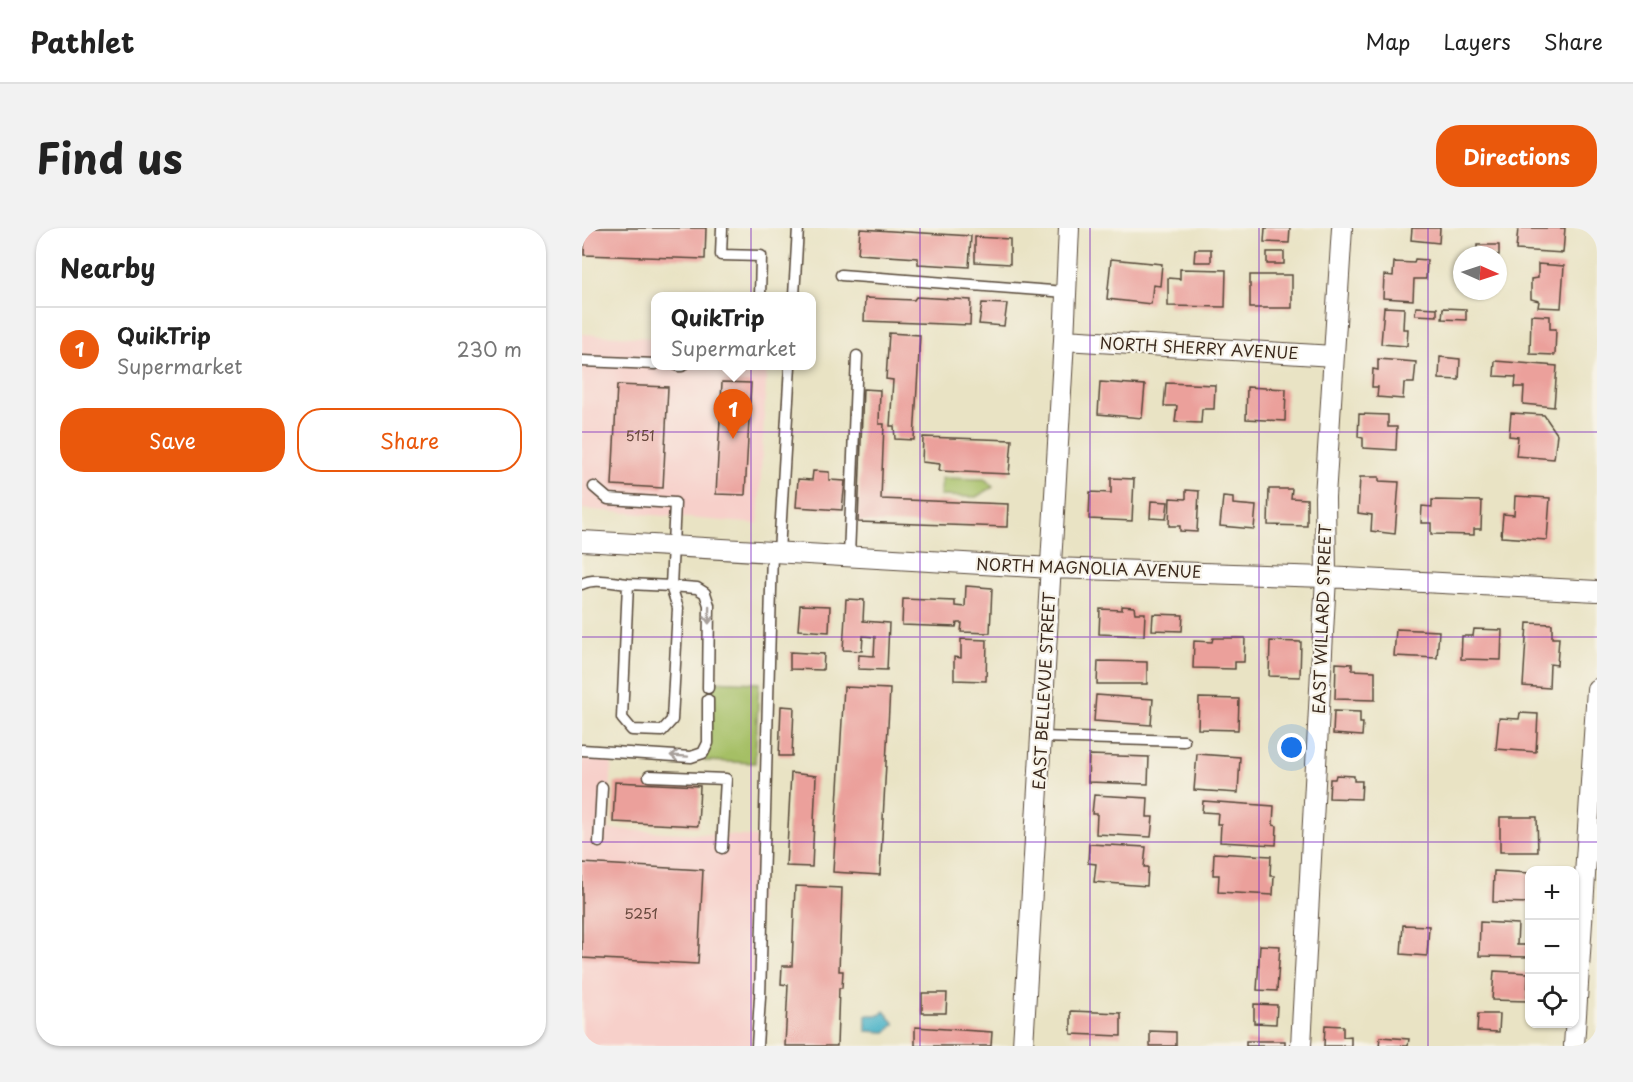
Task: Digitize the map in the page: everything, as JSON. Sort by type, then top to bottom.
[{"type":"street","name":"EAST BELLEVUE STREET","points":[[1023,1046],[1052,568],[1069,228]]},
{"type":"street","name":"EAST WILLARD STREET","points":[[1301,1046],[1326,577],[1325,497],[1342,228]]},
{"type":"street","name":"NORTH SHERRY AVENUE","points":[[1064,340],[1334,356]]},
{"type":"street","name":"NORTH MAGNOLIA AVENUE","points":[[582,540],[1052,568],[1326,577],[1597,591]]},
{"type":"street","points":[[1574,1046],[1597,689]]},
{"type":"lane","points":[[722,228],[721,255],[761,256],[760,292]]},
{"type":"lane","points":[[794,292],[798,228]]},
{"type":"lane","points":[[841,276],[1066,292]]},
{"type":"lane","points":[[849,556],[857,356]]},
{"type":"lane","points":[[582,361],[651,364]]},
{"type":"lane","points":[[758,1046],[776,552],[790,370]]},
{"type":"lane","points":[[594,487],[608,499],[675,503],[671,586],[678,608],[672,720],[662,731],[632,730],[622,718],[628,584]]},
{"type":"lane","points":[[582,584],[591,580],[697,588],[705,593],[709,605],[708,743],[703,753],[691,757],[582,750]]},
{"type":"lane","points":[[1041,737],[1184,741]]},
{"type":"lane","points":[[649,776],[726,779],[722,848]]},
{"type":"lane","points":[[599,842],[602,787]]},
{"type":"shaded area","points":[[582,334],[651,338],[651,370],[767,370],[758,524],[582,509]]},
{"type":"shaded area","points":[[582,753],[612,754],[609,829],[762,837],[751,1046],[582,1046]]},
{"type":"green space","points":[[942,478],[985,479],[993,487],[976,497],[940,496]]},
{"type":"green space","points":[[709,681],[759,683],[755,763],[705,761]]},
{"type":"water","points":[[884,1011],[895,1024],[886,1032],[866,1031],[866,1015],[880,1015]]},
{"type":"building","points":[[585,228],[706,228],[705,259],[584,255]]},
{"type":"building","points":[[1265,228],[1290,228],[1289,243],[1264,242]]},
{"type":"building","points":[[1412,228],[1440,228],[1439,243],[1411,240]]},
{"type":"building","points":[[1518,228],[1565,228],[1563,253],[1516,250]]},
{"type":"building","points":[[860,229],[971,236],[969,267],[918,264],[918,258],[858,254]]},
{"type":"building","points":[[975,237],[1010,239],[1010,264],[975,262]]},
{"type":"building","points":[[1195,249],[1211,249],[1211,262],[1194,262]]},
{"type":"building","points":[[1267,252],[1284,252],[1284,264],[1267,264]]},
{"type":"building","points":[[1111,259],[1162,264],[1160,286],[1153,285],[1151,304],[1107,299]]},
{"type":"building","points":[[1415,259],[1427,260],[1426,279],[1414,279],[1413,300],[1383,298],[1384,275],[1393,276],[1394,262],[1414,263]]},
{"type":"building","points":[[1538,264],[1564,266],[1561,308],[1538,307],[1539,301],[1531,299],[1531,279],[1538,278]]},
{"type":"building","points":[[1180,269],[1226,270],[1225,307],[1168,306],[1168,278],[1180,279]]},
{"type":"building","points":[[1250,275],[1292,275],[1292,308],[1250,308]]},
{"type":"building","points":[[916,297],[971,300],[970,325],[864,321],[865,298],[914,300]]},
{"type":"building","points":[[982,303],[1007,304],[1004,326],[979,324]]},
{"type":"building","points":[[1384,307],[1404,308],[1403,329],[1408,329],[1407,346],[1381,344]]},
{"type":"building","points":[[1416,307],[1437,308],[1437,316],[1415,315]]},
{"type":"building","points":[[1443,308],[1466,309],[1466,320],[1442,319]]},
{"type":"building","points":[[1531,315],[1550,316],[1550,329],[1556,329],[1555,355],[1530,354]]},
{"type":"building","points":[[889,333],[920,335],[914,440],[895,439],[894,426],[890,426],[893,380],[886,379]]},
{"type":"building","points":[[1440,357],[1460,359],[1459,380],[1439,379]]},
{"type":"building","points":[[1378,359],[1416,362],[1414,383],[1404,383],[1403,399],[1377,397],[1378,387],[1372,387],[1373,369],[1378,370]]},
{"type":"building","points":[[1495,361],[1557,366],[1554,407],[1523,404],[1524,387],[1515,387],[1516,377],[1494,376]]},
{"type":"building","points":[[722,382],[751,383],[745,495],[716,494]]},
{"type":"building","points":[[1100,382],[1145,385],[1142,418],[1098,414]]},
{"type":"building","points":[[1166,383],[1215,385],[1214,409],[1202,409],[1201,423],[1175,422],[1177,406],[1164,406]]},
{"type":"building","points":[[617,385],[668,387],[663,488],[612,485]]},
{"type":"building","points":[[1247,387],[1286,389],[1285,421],[1246,419]]},
{"type":"building","points":[[863,389],[880,390],[879,424],[884,424],[881,499],[1008,504],[1007,527],[858,522]]},
{"type":"building","points":[[1511,413],[1544,415],[1557,434],[1554,459],[1516,456],[1518,437],[1509,436]]},
{"type":"building","points":[[1359,414],[1388,415],[1388,427],[1397,427],[1396,450],[1363,448],[1363,438],[1358,437]]},
{"type":"building","points":[[923,437],[1012,440],[1009,474],[939,471],[940,464],[922,462]]},
{"type":"building","points":[[813,471],[829,472],[829,480],[845,481],[842,510],[796,507],[798,479],[812,480]]},
{"type":"building","points":[[1360,477],[1379,477],[1379,481],[1399,482],[1395,534],[1371,531],[1372,515],[1358,513]]},
{"type":"building","points":[[1111,478],[1134,479],[1132,521],[1089,519],[1090,492],[1111,493]]},
{"type":"building","points":[[1269,489],[1292,489],[1291,498],[1307,499],[1307,526],[1268,525]]},
{"type":"building","points":[[1186,490],[1199,491],[1197,532],[1180,531],[1180,526],[1169,526],[1170,498],[1186,499]]},
{"type":"building","points":[[1515,496],[1550,498],[1547,540],[1501,537],[1503,514],[1514,515]]},
{"type":"building","points":[[1223,497],[1233,498],[1233,504],[1256,506],[1254,529],[1220,526]]},
{"type":"building","points":[[1432,500],[1482,501],[1481,529],[1474,529],[1474,535],[1431,534],[1431,523],[1421,523],[1422,506],[1432,507]]},
{"type":"building","points":[[1151,501],[1168,502],[1166,519],[1150,518]]},
{"type":"building","points":[[966,586],[992,588],[990,633],[961,632],[962,623],[957,623],[956,627],[902,625],[903,599],[955,601],[955,606],[965,607]]},
{"type":"building","points":[[846,599],[864,600],[863,621],[889,623],[887,670],[858,669],[859,655],[874,656],[875,637],[863,636],[862,651],[843,650]]},
{"type":"building","points":[[800,605],[830,606],[829,632],[798,630]]},
{"type":"building","points":[[1122,606],[1134,607],[1135,613],[1145,613],[1144,636],[1099,634],[1100,609],[1122,610]]},
{"type":"building","points":[[1153,614],[1183,615],[1182,631],[1152,630]]},
{"type":"building","points":[[1527,623],[1552,624],[1552,638],[1559,638],[1557,665],[1550,664],[1549,688],[1523,686]]},
{"type":"building","points":[[1396,629],[1439,631],[1437,658],[1394,656]]},
{"type":"building","points":[[1474,629],[1502,630],[1501,660],[1461,659],[1462,636],[1473,636]]},
{"type":"building","points":[[1213,638],[1245,638],[1244,662],[1235,662],[1235,669],[1193,668],[1194,641],[1212,642]]},
{"type":"building","points":[[961,639],[987,640],[986,681],[954,680],[954,657],[961,658]]},
{"type":"building","points":[[1270,641],[1301,642],[1300,677],[1269,676]]},
{"type":"building","points":[[790,652],[824,654],[823,670],[790,669]]},
{"type":"building","points":[[1098,661],[1147,662],[1147,684],[1097,684]]},
{"type":"building","points":[[1336,663],[1352,664],[1352,670],[1375,671],[1375,700],[1335,699]]},
{"type":"building","points":[[844,687],[890,689],[880,875],[833,872]]},
{"type":"building","points":[[1096,695],[1153,699],[1151,725],[1094,721]]},
{"type":"building","points":[[1199,698],[1239,699],[1238,730],[1198,729]]},
{"type":"building","points":[[781,706],[794,707],[792,756],[779,756]]},
{"type":"building","points":[[1334,711],[1360,712],[1360,723],[1363,723],[1362,736],[1333,734]]},
{"type":"building","points":[[1520,713],[1538,714],[1536,752],[1496,749],[1499,718],[1519,719]]},
{"type":"building","points":[[1197,754],[1240,757],[1238,793],[1194,790]]},
{"type":"building","points":[[1089,755],[1149,757],[1148,784],[1088,782]]},
{"type":"building","points":[[791,773],[816,776],[812,867],[786,866]]},
{"type":"building","points":[[1336,775],[1354,776],[1354,781],[1362,781],[1361,799],[1329,798],[1330,779],[1335,779]]},
{"type":"building","points":[[615,782],[700,786],[698,826],[613,822]]},
{"type":"building","points":[[1094,795],[1148,798],[1147,817],[1153,817],[1151,837],[1096,834],[1097,814],[1092,814]]},
{"type":"building","points":[[1203,801],[1274,806],[1273,825],[1277,826],[1276,845],[1220,842],[1221,824],[1217,824],[1218,813],[1202,812]]},
{"type":"building","points":[[1500,817],[1537,817],[1538,852],[1500,852]]},
{"type":"building","points":[[1089,844],[1146,847],[1144,867],[1148,867],[1147,886],[1094,882],[1096,864],[1088,863]]},
{"type":"building","points":[[1214,853],[1271,856],[1270,876],[1274,876],[1273,895],[1218,892],[1219,875],[1213,875]]},
{"type":"building","points":[[582,863],[703,870],[698,964],[582,958]]},
{"type":"building","points":[[1494,871],[1525,873],[1525,903],[1493,902]]},
{"type":"building","points":[[795,886],[842,888],[839,971],[843,971],[842,988],[839,988],[837,1046],[785,1046],[788,985],[781,984],[782,966],[792,966]]},
{"type":"building","points":[[1480,922],[1518,924],[1517,945],[1525,945],[1525,957],[1479,956]]},
{"type":"building","points":[[1403,925],[1429,926],[1427,956],[1401,954]]},
{"type":"building","points":[[1260,945],[1280,946],[1277,991],[1257,990]]},
{"type":"building","points":[[1494,971],[1525,973],[1525,1001],[1492,1000]]},
{"type":"building","points":[[922,993],[947,993],[946,1013],[922,1013]]},
{"type":"building","points":[[1254,1004],[1277,1005],[1276,1024],[1254,1023]]},
{"type":"building","points":[[1071,1011],[1121,1013],[1121,1036],[1071,1034]]},
{"type":"building","points":[[1478,1014],[1500,1014],[1499,1032],[1477,1031]]},
{"type":"building","points":[[1325,1025],[1343,1026],[1343,1037],[1351,1036],[1351,1046],[1324,1046]]},
{"type":"building","points":[[915,1027],[992,1032],[991,1046],[915,1046]]},
{"type":"building","points":[[1150,1031],[1176,1032],[1176,1046],[1150,1046]]},
{"type":"building","points":[[1380,1037],[1409,1039],[1408,1046],[1379,1046]]},
{"type":"building","points":[[1246,1041],[1285,1041],[1285,1046],[1246,1046]]},
{"type":"place","name":"QuikTrip","points":[[733,439]]}]
